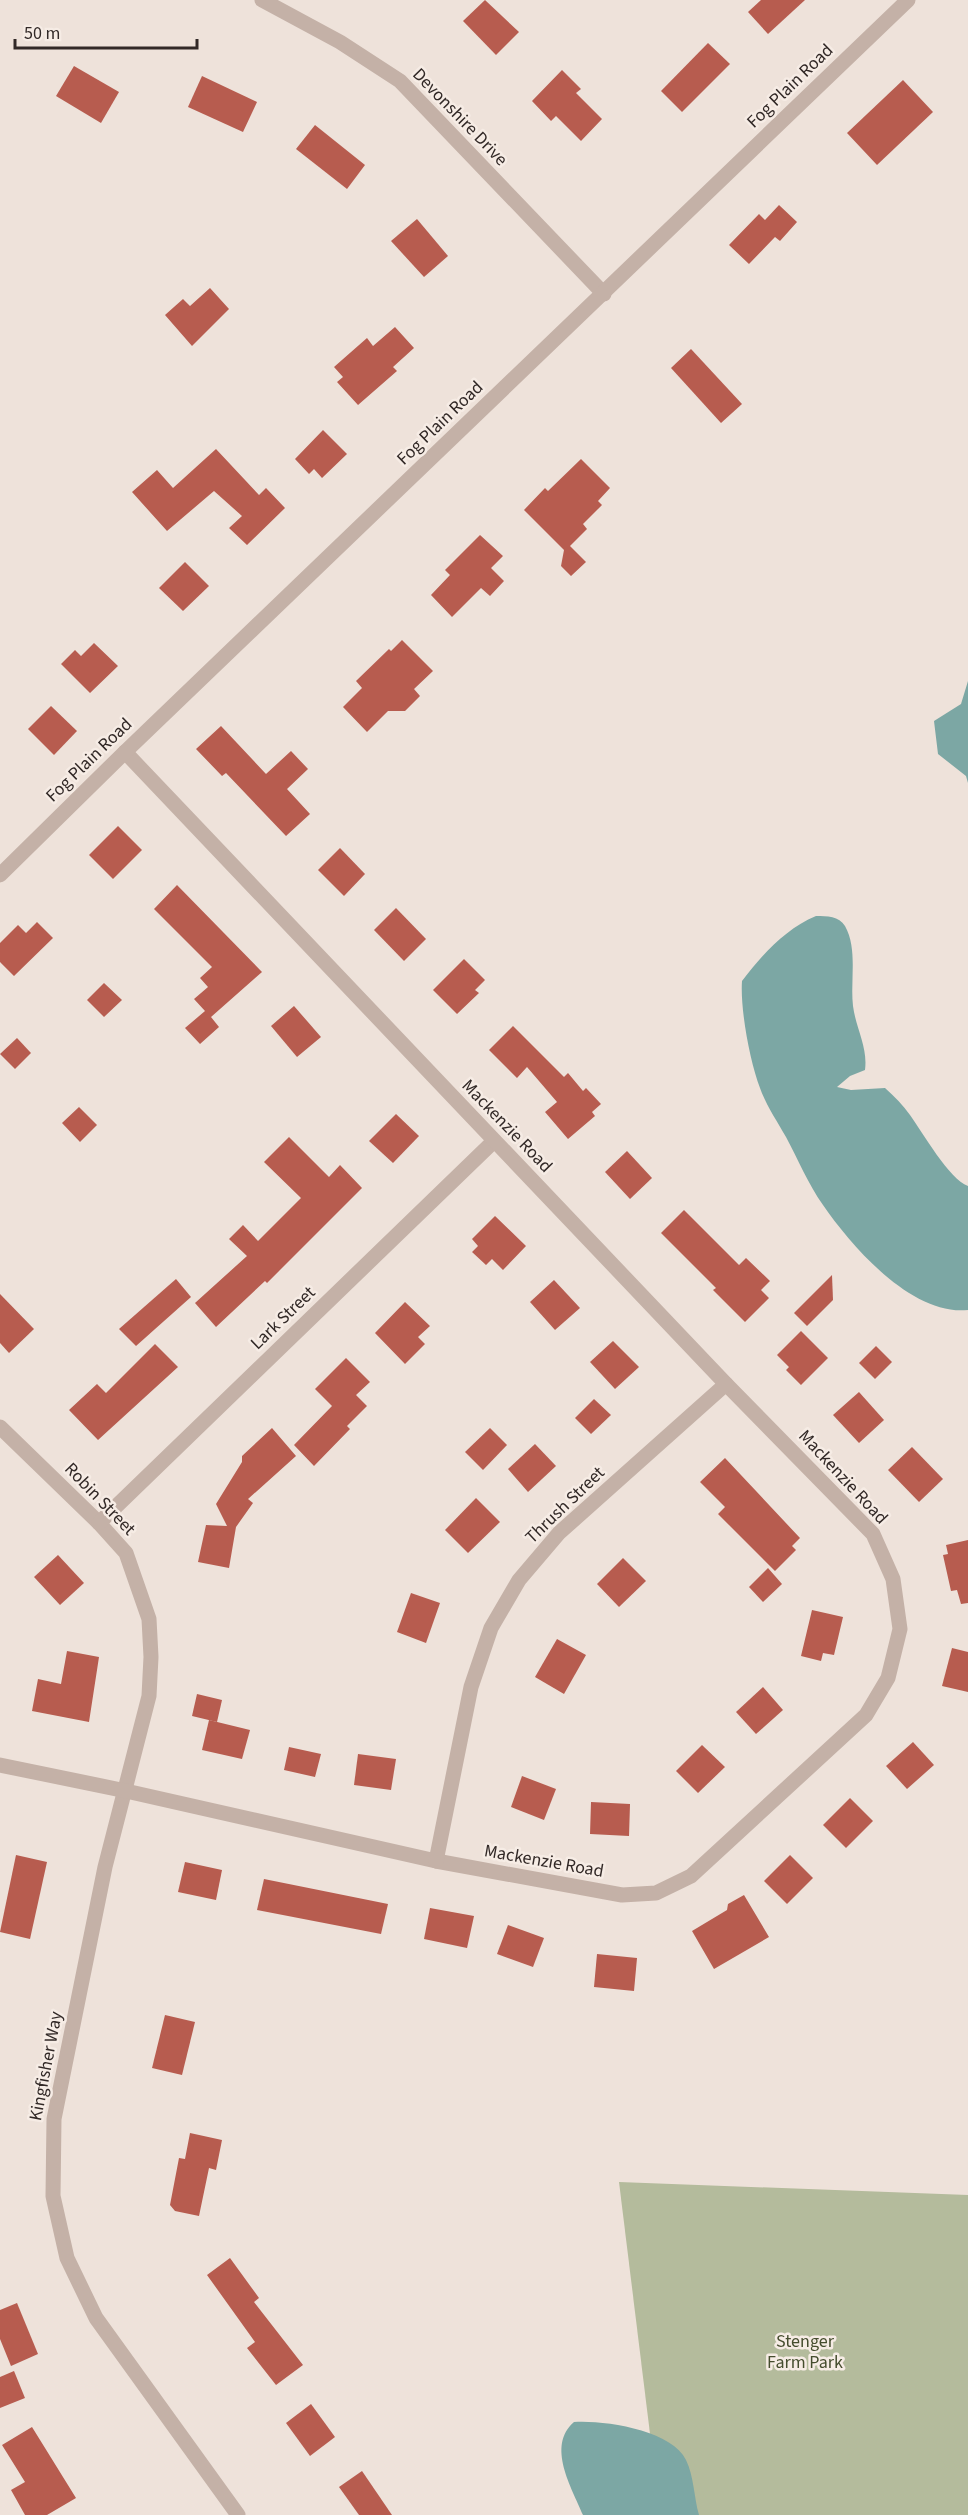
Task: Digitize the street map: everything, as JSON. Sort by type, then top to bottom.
[{"type":"street","name":"Devonshire Drive","points":[[262,0],[339,42],[400,81],[604,294]]},
{"type":"street","name":"Fog Plain Road","points":[[0,875],[124,752],[908,0]]},
{"type":"street","name":"Mackenzie Road","points":[[0,1765],[126,1791],[436,1862],[622,1895],[656,1893],[691,1876],[866,1714],[888,1678],[900,1629],[893,1579],[873,1534],[726,1384],[124,752]]},
{"type":"street","name":"Lark Street","points":[[99,1523],[494,1141]]},
{"type":"street","name":"Thrush Street","points":[[436,1862],[471,1687],[491,1628],[519,1580],[559,1533],[726,1384]]},
{"type":"street","name":"Robin Street","points":[[0,1426],[99,1523],[126,1554],[149,1619],[149,1696],[126,1791]]},
{"type":"street","name":"Kingfisher Way","points":[[126,1791],[105,1867],[54,2119],[53,2196],[67,2258],[96,2318],[238,2515]]},
{"type":"green space","name":"Stenger Farm Park","points":[[619,2182],[968,2195],[968,2515],[660,2515]]},
{"type":"water","points":[[968,681],[968,783],[966,776],[938,754],[934,721],[961,704]]},
{"type":"water","points":[[816,916],[836,918],[845,926],[849,935],[854,1014],[865,1054],[865,1070],[850,1076],[837,1087],[851,1090],[885,1088],[907,1111],[945,1165],[968,1186],[968,1310],[947,1309],[926,1302],[905,1290],[885,1276],[850,1240],[818,1197],[768,1107],[760,1088],[746,1035],[742,981],[784,935]]},
{"type":"water","points":[[574,2422],[619,2425],[652,2434],[667,2441],[678,2450],[689,2466],[699,2515],[583,2515],[568,2480],[562,2455],[562,2443],[566,2432]]},
{"type":"building","points":[[485,0],[519,32],[496,55],[463,21]]},
{"type":"building","points":[[761,0],[805,0],[768,34],[748,12]]},
{"type":"building","points":[[708,43],[730,64],[682,112],[661,91]]},
{"type":"building","points":[[74,66],[119,92],[101,123],[56,96]]},
{"type":"building","points":[[562,70],[581,89],[576,93],[602,119],[581,141],[556,116],[551,121],[532,101]]},
{"type":"building","points":[[202,76],[257,102],[243,132],[188,107]]},
{"type":"building","points":[[903,80],[933,112],[877,165],[847,133]]},
{"type":"building","points":[[315,125],[365,165],[347,189],[296,149]]},
{"type":"building","points":[[779,205],[797,222],[780,241],[775,237],[749,264],[729,245],[759,214],[765,220]]},
{"type":"building","points":[[417,219],[448,256],[424,277],[391,241]]},
{"type":"building","points":[[210,288],[229,309],[192,346],[165,315],[183,299],[190,306]]},
{"type":"building","points":[[395,327],[414,348],[393,367],[397,371],[358,405],[337,382],[343,377],[334,367],[367,338],[373,346]]},
{"type":"building","points":[[691,349],[742,404],[721,423],[671,368]]},
{"type":"building","points":[[323,430],[347,454],[322,478],[314,469],[309,474],[295,459]]},
{"type":"building","points":[[216,449],[259,495],[266,488],[285,508],[247,545],[229,528],[242,516],[214,491],[167,531],[132,492],[157,470],[173,488]]},
{"type":"building","points":[[581,459],[610,488],[598,501],[602,505],[583,524],[587,529],[570,546],[586,562],[571,576],[561,566],[564,550],[524,510],[545,488],[548,491]]},
{"type":"building","points":[[480,535],[503,556],[491,568],[504,581],[490,596],[481,588],[452,617],[431,595],[450,575],[445,570]]},
{"type":"building","points":[[185,562],[209,586],[183,611],[159,588]]},
{"type":"building","points":[[402,640],[433,671],[414,689],[420,696],[405,711],[388,711],[367,732],[343,707],[362,688],[356,681],[389,649],[391,651]]},
{"type":"building","points":[[94,643],[118,666],[90,693],[61,664],[75,650],[81,656]]},
{"type":"building","points":[[51,706],[77,731],[54,755],[28,729]]},
{"type":"building","points":[[221,726],[266,774],[291,751],[308,769],[287,789],[310,814],[286,836],[226,773],[222,776],[196,749]]},
{"type":"building","points":[[118,826],[142,850],[113,879],[89,855]]},
{"type":"building","points":[[340,848],[365,874],[344,896],[318,870]]},
{"type":"building","points":[[177,885],[262,972],[211,1017],[219,1027],[200,1044],[185,1028],[205,1011],[194,999],[208,987],[200,978],[212,967],[154,909]]},
{"type":"building","points":[[396,908],[426,939],[404,961],[374,930]]},
{"type":"building","points":[[37,922],[53,938],[14,976],[0,962],[0,943],[18,925],[26,933]]},
{"type":"building","points":[[464,959],[485,980],[475,990],[479,993],[457,1014],[433,990]]},
{"type":"building","points":[[104,983],[122,1000],[104,1017],[87,1000]]},
{"type":"building","points":[[294,1006],[321,1037],[297,1057],[271,1026]]},
{"type":"building","points":[[513,1026],[564,1077],[568,1073],[583,1091],[586,1088],[601,1104],[592,1112],[595,1116],[568,1139],[545,1112],[557,1102],[527,1067],[517,1078],[489,1050]]},
{"type":"building","points":[[17,1038],[31,1053],[15,1069],[0,1054]]},
{"type":"building","points":[[79,1107],[97,1125],[80,1142],[62,1123]]},
{"type":"building","points":[[396,1114],[419,1136],[393,1163],[369,1141]]},
{"type":"building","points":[[289,1137],[329,1177],[340,1165],[362,1188],[267,1283],[265,1281],[216,1327],[195,1303],[247,1256],[229,1239],[243,1225],[258,1241],[301,1198],[264,1162]]},
{"type":"building","points":[[627,1151],[652,1178],[630,1199],[605,1172]]},
{"type":"building","points":[[684,1210],[739,1265],[746,1258],[770,1281],[761,1290],[769,1298],[745,1322],[713,1290],[716,1288],[661,1233]]},
{"type":"building","points":[[495,1216],[526,1246],[503,1270],[492,1259],[486,1265],[472,1252],[478,1246],[472,1239]]},
{"type":"building","points":[[832,1275],[833,1300],[807,1326],[794,1313]]},
{"type":"building","points":[[176,1279],[191,1297],[136,1346],[119,1329]]},
{"type":"building","points":[[554,1280],[580,1308],[555,1330],[530,1302]]},
{"type":"building","points":[[0,1294],[34,1329],[9,1353],[0,1343]]},
{"type":"building","points":[[405,1302],[430,1326],[418,1337],[425,1344],[405,1364],[375,1333]]},
{"type":"building","points":[[801,1331],[828,1358],[801,1385],[786,1370],[789,1367],[777,1355]]},
{"type":"building","points":[[613,1341],[639,1367],[615,1389],[590,1362]]},
{"type":"building","points":[[155,1344],[178,1367],[98,1440],[69,1410],[97,1384],[106,1393]]},
{"type":"building","points":[[876,1346],[892,1362],[875,1379],[859,1363]]},
{"type":"building","points":[[346,1358],[370,1382],[356,1395],[367,1406],[347,1426],[350,1429],[314,1466],[294,1445],[332,1406],[315,1389]]},
{"type":"building","points":[[859,1392],[884,1420],[859,1443],[833,1415]]},
{"type":"building","points":[[594,1399],[611,1415],[591,1434],[575,1418]]},
{"type":"building","points":[[272,1428],[296,1456],[248,1499],[253,1503],[236,1527],[229,1568],[198,1562],[206,1525],[227,1526],[216,1504],[242,1462],[242,1456]]},
{"type":"building","points":[[490,1428],[507,1445],[483,1470],[465,1452]]},
{"type":"building","points":[[535,1444],[556,1466],[528,1492],[508,1469]]},
{"type":"building","points":[[912,1447],[943,1479],[919,1502],[888,1470]]},
{"type":"building","points":[[725,1458],[800,1538],[792,1546],[796,1550],[775,1571],[718,1514],[725,1507],[700,1482]]},
{"type":"building","points":[[476,1498],[500,1522],[468,1553],[445,1530]]},
{"type":"building","points":[[968,1540],[968,1603],[961,1604],[957,1590],[951,1591],[943,1555],[948,1554],[946,1545]]},
{"type":"building","points":[[58,1555],[84,1583],[60,1605],[34,1577]]},
{"type":"building","points":[[623,1558],[646,1581],[619,1607],[597,1584]]},
{"type":"building","points":[[768,1568],[782,1584],[763,1602],[749,1587]]},
{"type":"building","points":[[411,1593],[440,1603],[426,1643],[397,1632]]},
{"type":"building","points":[[812,1610],[843,1617],[834,1655],[823,1653],[821,1661],[801,1656]]},
{"type":"building","points":[[557,1639],[586,1655],[564,1694],[535,1677]]},
{"type":"building","points":[[952,1648],[968,1652],[968,1692],[942,1686]]},
{"type":"building","points":[[67,1651],[99,1657],[89,1722],[32,1711],[38,1679],[61,1684]]},
{"type":"building","points":[[763,1687],[783,1710],[756,1734],[736,1712]]},
{"type":"building","points":[[197,1694],[222,1700],[217,1722],[192,1716]]},
{"type":"building","points":[[209,1720],[250,1730],[242,1759],[202,1750]]},
{"type":"building","points":[[913,1742],[934,1765],[907,1789],[886,1766]]},
{"type":"building","points":[[702,1745],[725,1767],[698,1793],[676,1771]]},
{"type":"building","points":[[289,1747],[321,1754],[315,1777],[284,1770]]},
{"type":"building","points":[[358,1754],[396,1759],[391,1790],[354,1785]]},
{"type":"building","points":[[522,1776],[556,1789],[544,1820],[511,1807]]},
{"type":"building","points":[[850,1798],[873,1821],[846,1848],[823,1825]]},
{"type":"building","points":[[591,1802],[630,1804],[629,1836],[590,1834]]},
{"type":"building","points":[[16,1855],[47,1862],[30,1939],[0,1932]]},
{"type":"building","points":[[790,1855],[813,1878],[787,1904],[764,1881]]},
{"type":"building","points":[[185,1862],[222,1870],[216,1900],[178,1892]]},
{"type":"building","points":[[264,1879],[388,1904],[381,1934],[257,1910]]},
{"type":"building","points":[[744,1895],[769,1937],[714,1969],[692,1931],[727,1910],[728,1904]]},
{"type":"building","points":[[430,1908],[474,1916],[467,1948],[424,1939]]},
{"type":"building","points":[[508,1925],[544,1938],[533,1967],[497,1954]]},
{"type":"building","points":[[597,1954],[637,1958],[634,1991],[594,1987]]},
{"type":"building","points":[[165,2015],[195,2022],[182,2075],[152,2068]]},
{"type":"building","points":[[190,2133],[222,2140],[216,2170],[209,2168],[199,2216],[175,2211],[170,2205],[179,2158],[185,2159]]},
{"type":"building","points":[[230,2258],[259,2298],[254,2302],[303,2365],[276,2385],[247,2348],[255,2342],[207,2275]]},
{"type":"building","points":[[17,2303],[38,2354],[11,2366],[0,2339],[0,2310]]},
{"type":"building","points":[[14,2371],[25,2398],[0,2408],[0,2377]]},
{"type":"building","points":[[311,2404],[335,2437],[310,2456],[286,2423]]},
{"type":"building","points":[[32,2427],[76,2498],[47,2515],[25,2515],[11,2490],[25,2482],[2,2445]]},
{"type":"building","points":[[362,2471],[392,2515],[359,2515],[339,2487]]}]
